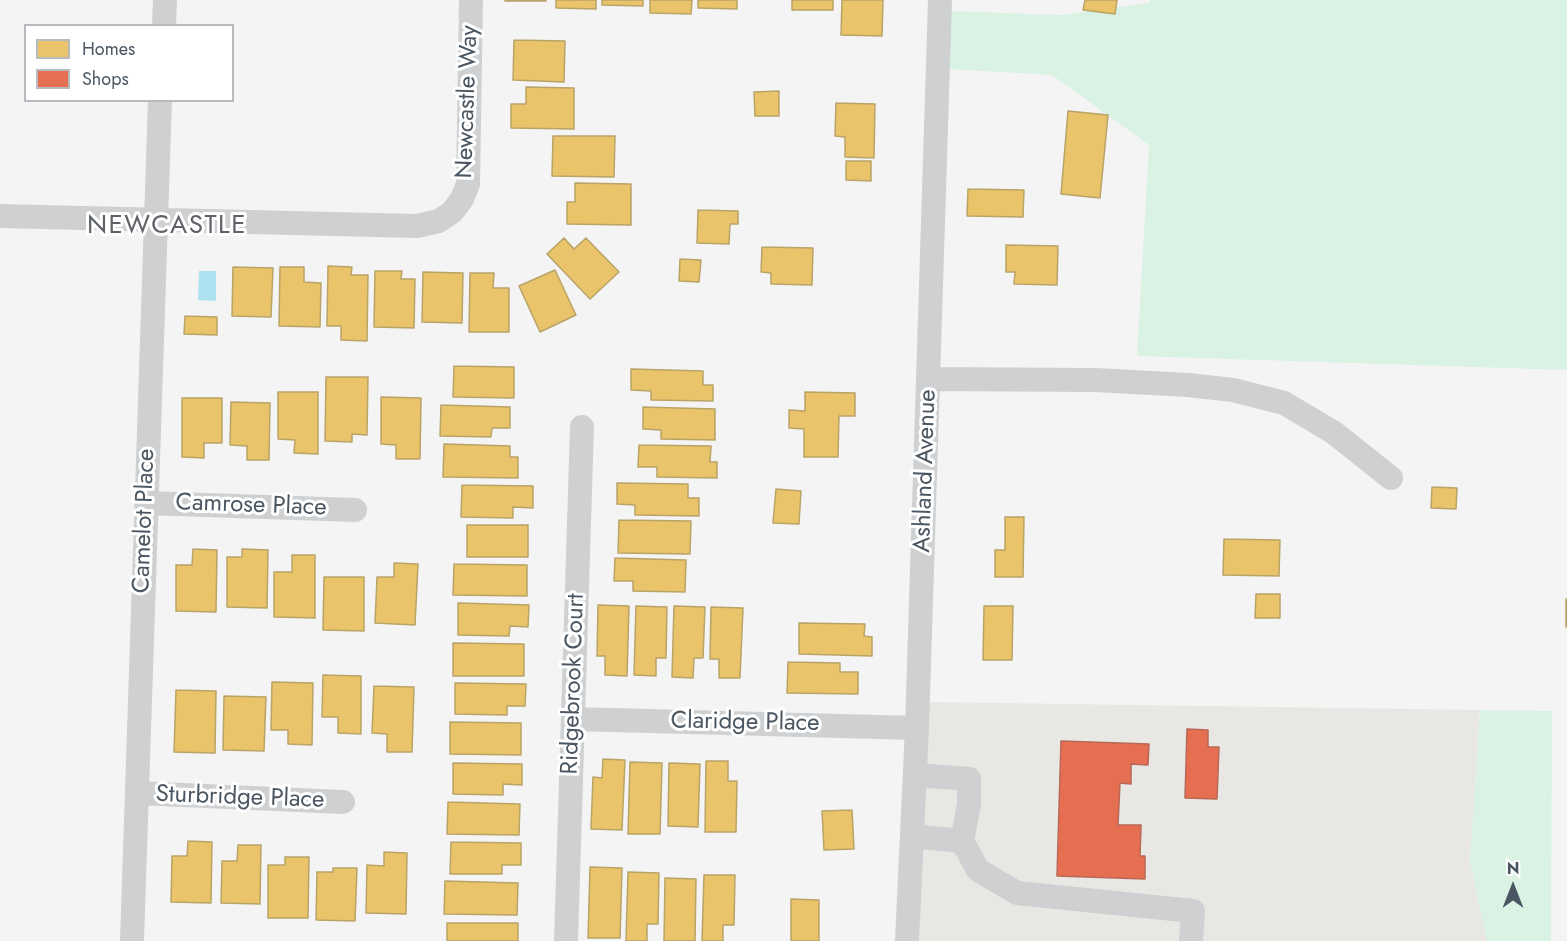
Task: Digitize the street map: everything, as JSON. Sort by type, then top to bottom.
[{"type":"street","points":[[164,24],[165,0]]},
{"type":"street","name":"Newcastle Way","points":[[0,216],[417,226],[439,221],[462,199],[468,184],[471,0]]},
{"type":"street","name":"Ashland Avenue","points":[[908,941],[929,380],[940,0]]},
{"type":"street","name":"Camelot Place","points":[[132,941],[160,102]]},
{"type":"street","points":[[929,380],[1095,380],[1233,390],[1284,403],[1333,432],[1391,478]]},
{"type":"street","name":"Ridgebrook Court","points":[[566,941],[582,427]]},
{"type":"street","name":"Camrose Place","points":[[146,503],[356,510]]},
{"type":"street","name":"Claridge Place","points":[[573,719],[917,728]]},
{"type":"street","points":[[915,775],[969,778],[969,804],[962,841],[978,870],[1017,893],[1193,911],[1191,941]]},
{"type":"street","name":"Sturbridge Place","points":[[137,793],[343,802]]},
{"type":"street","points":[[912,836],[962,841]]},
{"type":"shaded area","points":[[929,702],[1480,710],[1470,861],[1487,941],[918,941]]},
{"type":"green space","points":[[1151,0],[1567,0],[1567,370],[1137,356],[1149,145],[1052,75],[948,69],[950,11],[1060,15],[1149,3]]},
{"type":"green space","points":[[1480,710],[1552,711],[1551,941],[1487,941],[1470,861]]},
{"type":"water","points":[[199,271],[216,271],[216,301],[198,300]]},
{"type":"building: Homes","points":[[546,0],[546,1],[505,1]]},
{"type":"building: Homes","points":[[556,0],[596,0],[596,9],[556,8]]},
{"type":"building: Homes","points":[[602,0],[643,0],[643,6],[602,5]]},
{"type":"building: Homes","points":[[650,0],[692,0],[691,14],[650,13]]},
{"type":"building: Homes","points":[[698,0],[737,0],[737,9],[698,8]]},
{"type":"building: Homes","points":[[792,0],[833,0],[833,10],[792,10]]},
{"type":"building: Homes","points":[[842,0],[883,0],[882,36],[841,35]]},
{"type":"building: Homes","points":[[1085,0],[1117,0],[1115,14],[1083,10]]},
{"type":"building: Homes","points":[[514,40],[565,41],[564,82],[513,80]]},
{"type":"building: Homes","points":[[526,87],[574,88],[574,129],[511,128],[511,104],[526,104]]},
{"type":"building: Homes","points":[[779,91],[779,116],[755,116],[754,92]]},
{"type":"building: Homes","points":[[836,103],[875,104],[874,158],[845,157],[845,137],[835,136]]},
{"type":"building: Homes","points":[[1068,111],[1108,115],[1100,198],[1061,194]]},
{"type":"building: Homes","points":[[553,136],[615,136],[614,177],[552,176]]},
{"type":"building: Homes","points":[[846,161],[871,161],[871,181],[846,180]]},
{"type":"building: Homes","points":[[575,183],[631,184],[631,225],[567,224],[567,202],[575,202]]},
{"type":"building: Homes","points":[[968,189],[1024,190],[1023,217],[967,216]]},
{"type":"building: Homes","points":[[698,210],[738,211],[738,224],[730,224],[729,244],[697,243]]},
{"type":"building: Homes","points":[[564,238],[574,249],[586,238],[619,272],[590,299],[547,254]]},
{"type":"building: Homes","points":[[1006,245],[1058,246],[1057,285],[1014,284],[1015,272],[1006,272]]},
{"type":"building: Homes","points":[[762,247],[813,248],[812,285],[771,284],[771,273],[761,272]]},
{"type":"building: Homes","points":[[680,259],[701,260],[699,282],[679,281]]},
{"type":"building: Homes","points":[[328,266],[352,267],[351,275],[368,275],[367,341],[341,340],[341,326],[327,326]]},
{"type":"building: Homes","points":[[233,267],[273,268],[271,317],[232,316]]},
{"type":"building: Homes","points":[[280,267],[304,267],[304,282],[321,283],[320,327],[279,326]]},
{"type":"building: Homes","points":[[555,270],[576,315],[540,332],[519,286]]},
{"type":"building: Homes","points":[[375,271],[402,271],[401,279],[415,279],[414,328],[374,327]]},
{"type":"building: Homes","points":[[423,272],[463,273],[462,323],[422,322]]},
{"type":"building: Homes","points":[[470,273],[494,273],[493,288],[509,288],[509,332],[469,332]]},
{"type":"building: Homes","points":[[185,316],[217,317],[217,335],[184,334]]},
{"type":"building: Homes","points":[[454,366],[514,367],[514,398],[453,397]]},
{"type":"building: Homes","points":[[631,369],[703,371],[703,385],[713,385],[713,401],[651,400],[651,391],[631,390]]},
{"type":"building: Homes","points":[[326,377],[368,377],[367,435],[352,434],[352,442],[325,441]]},
{"type":"building: Homes","points":[[278,392],[318,392],[318,454],[294,453],[295,440],[278,439]]},
{"type":"building: Homes","points":[[805,392],[855,393],[855,416],[839,416],[838,457],[804,457],[804,429],[789,428],[789,410],[805,411]]},
{"type":"building: Homes","points":[[381,397],[421,398],[420,459],[396,459],[396,445],[381,444]]},
{"type":"building: Homes","points":[[182,398],[222,398],[222,443],[204,443],[204,458],[182,457]]},
{"type":"building: Homes","points":[[231,402],[270,403],[269,460],[247,460],[247,446],[230,445]]},
{"type":"building: Homes","points":[[441,405],[510,407],[510,428],[492,428],[491,437],[440,436]]},
{"type":"building: Homes","points":[[643,407],[715,409],[715,440],[661,439],[661,430],[643,429]]},
{"type":"building: Homes","points":[[444,444],[510,446],[510,457],[518,457],[518,478],[443,477]]},
{"type":"building: Homes","points":[[639,445],[711,446],[710,462],[717,462],[717,478],[657,477],[657,467],[638,467]]},
{"type":"building: Homes","points":[[617,483],[688,484],[688,498],[699,498],[699,516],[635,515],[635,505],[617,504]]},
{"type":"building: Homes","points":[[462,485],[533,486],[533,508],[513,507],[513,518],[461,517]]},
{"type":"building: Homes","points":[[1432,487],[1457,488],[1456,509],[1431,508]]},
{"type":"building: Homes","points":[[776,489],[801,491],[799,524],[773,523]]},
{"type":"building: Homes","points":[[1005,517],[1024,517],[1023,577],[995,577],[995,550],[1005,550]]},
{"type":"building: Homes","points":[[619,520],[691,521],[690,554],[618,553]]},
{"type":"building: Homes","points":[[467,525],[528,525],[528,557],[467,557]]},
{"type":"building: Homes","points":[[1224,539],[1280,540],[1279,576],[1223,575]]},
{"type":"building: Homes","points":[[193,549],[217,550],[216,612],[176,611],[176,565],[192,565]]},
{"type":"building: Homes","points":[[242,549],[268,550],[267,608],[227,607],[227,557],[242,557]]},
{"type":"building: Homes","points":[[292,555],[315,555],[315,618],[274,617],[274,572],[292,572]]},
{"type":"building: Homes","points":[[615,558],[686,560],[685,592],[633,591],[633,581],[614,581]]},
{"type":"building: Homes","points":[[394,563],[418,564],[415,625],[375,623],[377,577],[394,577]]},
{"type":"building: Homes","points":[[454,564],[527,565],[527,596],[453,595]]},
{"type":"building: Homes","points":[[324,577],[364,577],[364,631],[323,630]]},
{"type":"building: Homes","points":[[1256,594],[1280,594],[1280,618],[1255,618]]},
{"type":"building: Homes","points":[[1567,599],[1567,627],[1566,627]]},
{"type":"building: Homes","points":[[458,603],[529,605],[528,627],[510,626],[509,636],[458,635]]},
{"type":"building: Homes","points":[[598,605],[629,606],[627,676],[605,675],[605,656],[597,656]]},
{"type":"building: Homes","points":[[636,606],[667,607],[666,658],[656,658],[656,676],[634,675]]},
{"type":"building: Homes","points":[[674,606],[705,607],[703,658],[694,658],[693,678],[672,677]]},
{"type":"building: Homes","points":[[984,606],[1013,606],[1012,660],[983,660]]},
{"type":"building: Homes","points":[[711,607],[743,608],[740,678],[719,678],[719,659],[710,659]]},
{"type":"building: Homes","points":[[799,623],[865,624],[864,636],[872,637],[872,656],[799,654]]},
{"type":"building: Homes","points":[[453,643],[524,644],[524,676],[453,676]]},
{"type":"building: Homes","points":[[788,662],[840,663],[840,672],[858,672],[858,694],[787,693]]},
{"type":"building: Homes","points":[[323,675],[361,676],[361,734],[338,733],[338,717],[322,717]]},
{"type":"building: Homes","points":[[272,682],[313,683],[312,745],[288,744],[288,730],[271,730]]},
{"type":"building: Homes","points":[[455,683],[526,684],[525,706],[507,706],[507,715],[455,714]]},
{"type":"building: Homes","points":[[374,686],[414,687],[412,752],[387,752],[387,734],[372,733]]},
{"type":"building: Homes","points":[[176,690],[216,691],[215,753],[174,752]]},
{"type":"building: Homes","points":[[224,696],[266,697],[264,751],[223,750]]},
{"type":"building: Homes","points":[[450,722],[521,723],[521,755],[450,754]]},
{"type":"building: Homes","points":[[603,759],[625,760],[622,830],[591,829],[593,777],[602,778]]},
{"type":"building: Homes","points":[[706,761],[728,761],[728,781],[737,781],[736,832],[705,832]]},
{"type":"building: Homes","points":[[630,762],[662,763],[660,834],[628,834]]},
{"type":"building: Homes","points":[[453,763],[522,764],[522,785],[503,784],[503,795],[453,794]]},
{"type":"building: Homes","points":[[669,763],[700,764],[698,827],[668,826]]},
{"type":"building: Homes","points":[[448,802],[520,804],[519,835],[447,834]]},
{"type":"building: Homes","points":[[852,810],[854,849],[824,850],[822,811]]},
{"type":"building: Homes","points":[[188,841],[212,842],[211,903],[171,902],[172,856],[187,856]]},
{"type":"building: Homes","points":[[451,842],[521,843],[521,865],[502,865],[502,874],[450,874]]},
{"type":"building: Homes","points":[[238,845],[261,845],[260,904],[221,903],[222,861],[237,861]]},
{"type":"building: Homes","points":[[384,852],[407,853],[406,914],[366,913],[367,865],[384,866]]},
{"type":"building: Homes","points":[[285,857],[309,857],[308,918],[268,918],[268,865],[285,865]]},
{"type":"building: Homes","points":[[590,867],[622,868],[620,938],[588,938]]},
{"type":"building: Homes","points":[[333,868],[357,868],[355,921],[316,920],[317,872],[333,872]]},
{"type":"building: Homes","points":[[628,872],[659,873],[658,924],[647,924],[647,941],[626,941]]},
{"type":"building: Homes","points":[[704,875],[735,875],[734,925],[723,925],[723,941],[702,941]]},
{"type":"building: Homes","points":[[665,878],[696,879],[695,941],[664,941]]},
{"type":"building: Homes","points":[[445,881],[518,883],[517,915],[444,914]]},
{"type":"building: Homes","points":[[791,899],[819,900],[819,941],[791,941]]},
{"type":"building: Homes","points":[[447,923],[518,923],[518,941],[447,941]]},
{"type":"building: Shops","points":[[1187,729],[1208,730],[1208,747],[1219,747],[1217,799],[1185,798]]},
{"type":"building: Shops","points":[[1061,741],[1149,744],[1148,765],[1131,764],[1131,784],[1120,783],[1118,825],[1141,825],[1140,856],[1145,856],[1145,879],[1057,876]]},
{"type":"district","name":"NEWCASTLE","points":[[167,227]]}]
